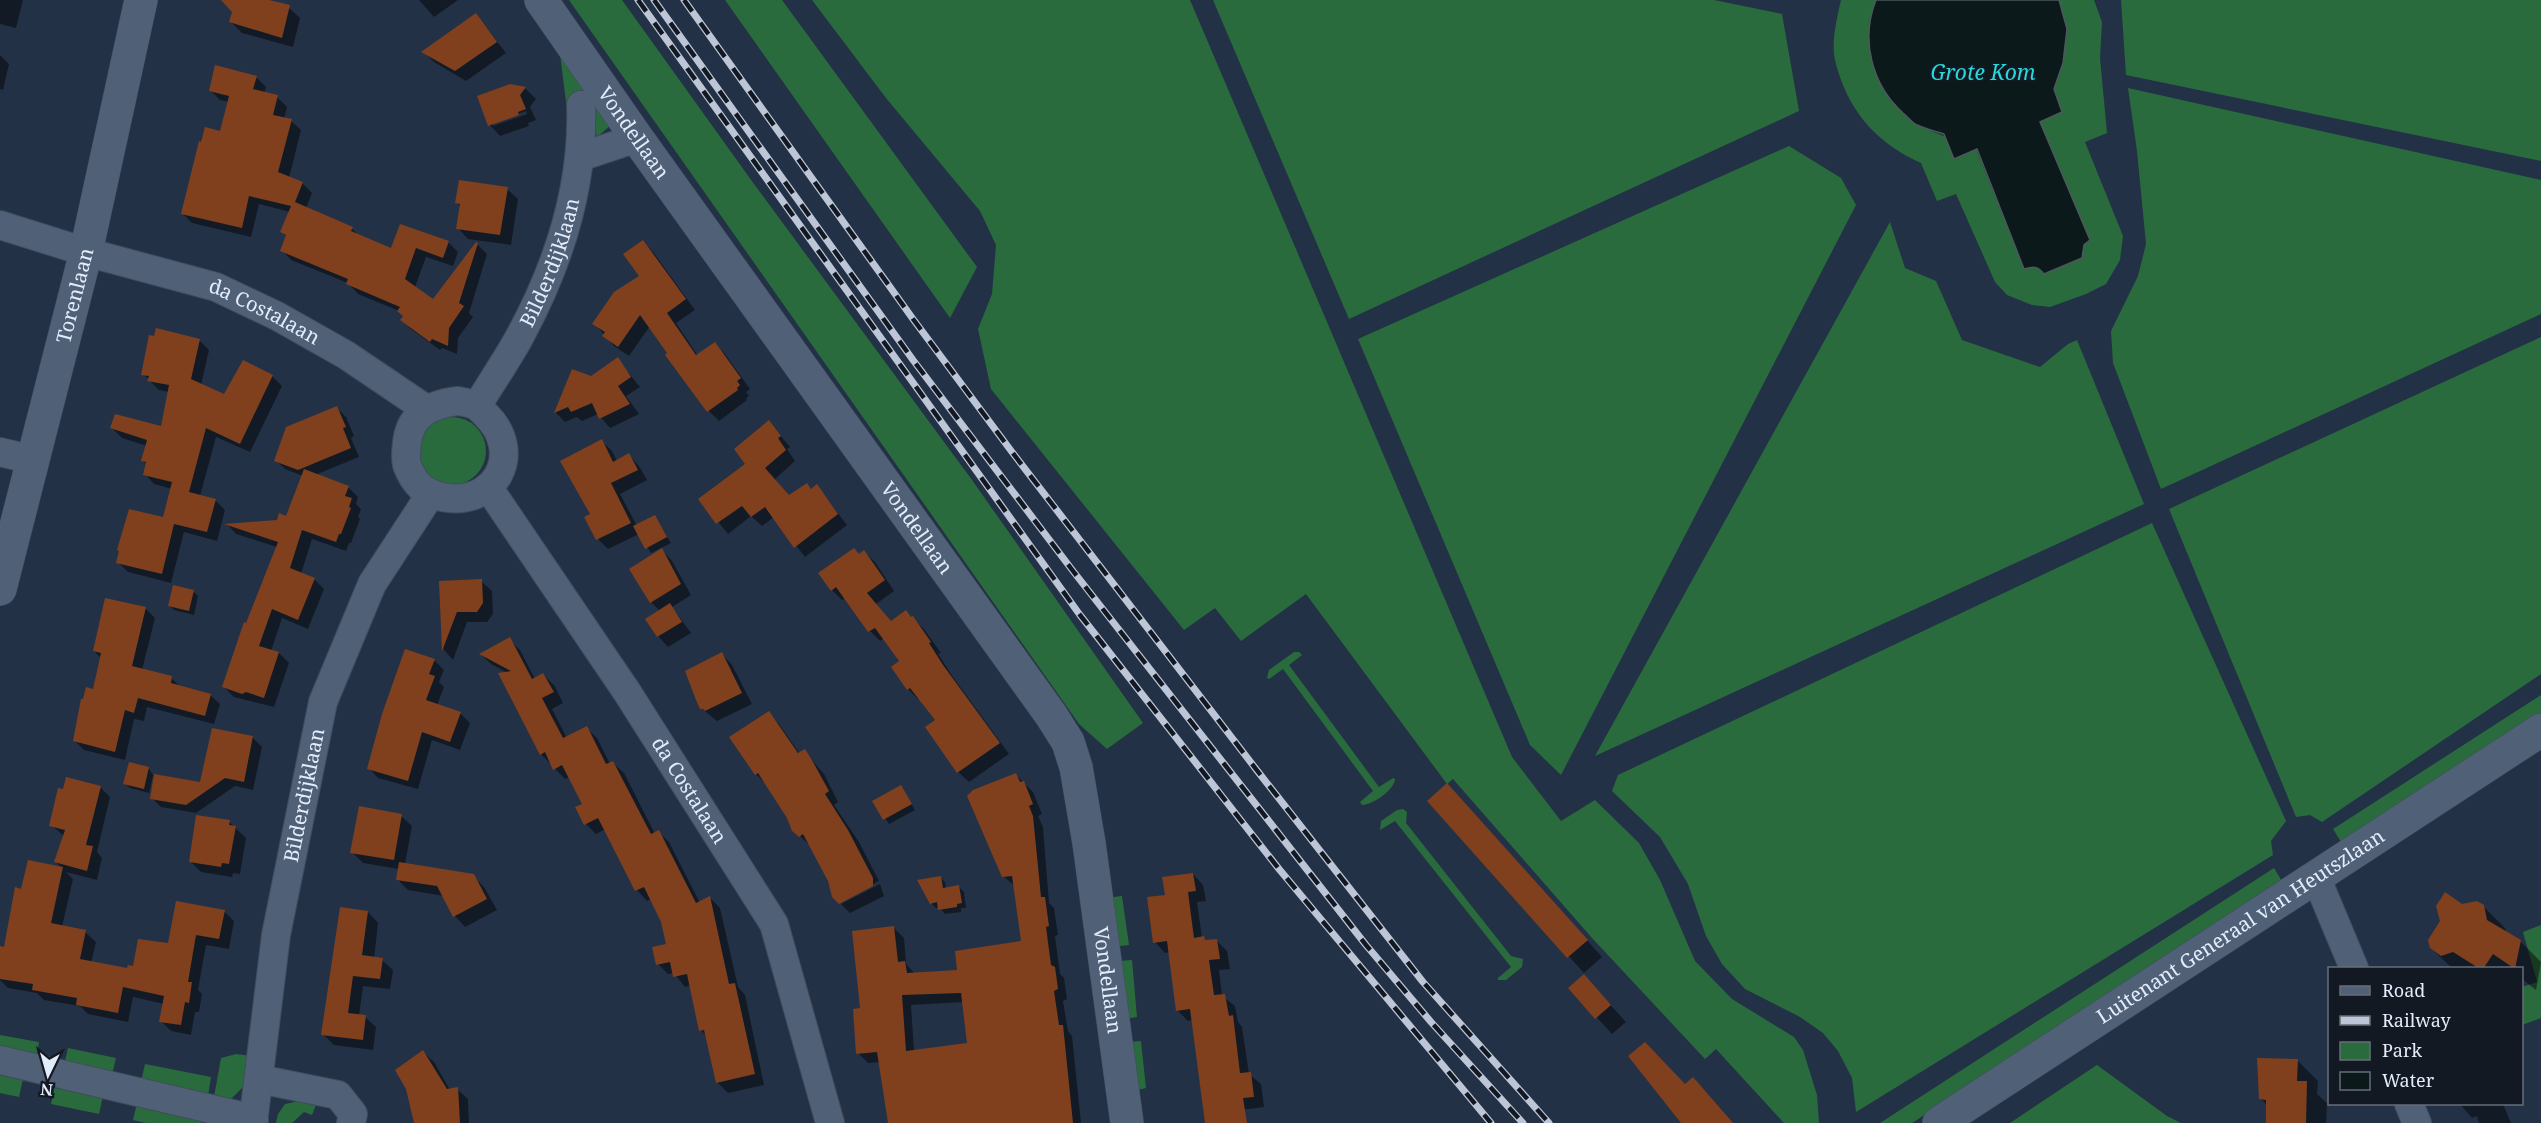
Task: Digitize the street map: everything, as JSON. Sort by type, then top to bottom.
[{"type":"main road","name":"Torenlaan","points":[[0,589],[86,252],[141,0]]},
{"type":"main road","name":"Vondellaan","points":[[541,0],[637,138],[1052,715],[1068,742],[1076,767],[1086,820],[1102,924],[1126,1123]]},
{"type":"main road","name":"Luitenant Generaal van Heutszlaan","points":[[1939,1123],[2541,730]]},
{"type":"street","name":"Bilderdijklaan","points":[[477,406],[520,336],[560,248],[573,202],[580,157],[581,105]]},
{"type":"street","points":[[580,157],[637,138]]},
{"type":"street","name":"da Costalaan","points":[[0,225],[86,252],[216,287],[277,316],[346,355],[426,409]]},
{"type":"street","points":[[458,401],[477,406],[496,425],[505,447],[500,476],[479,495],[457,500],[430,495],[414,482],[405,459],[407,439],[413,422],[426,409],[438,403],[458,401]]},
{"type":"street","points":[[0,452],[34,460]]},
{"type":"street","name":"da Costalaan","points":[[488,487],[627,692],[774,924],[830,1123]]},
{"type":"street","name":"Bilderdijklaan","points":[[253,1121],[276,934],[323,702],[372,584],[430,495]]},
{"type":"street","points":[[2316,877],[2353,967]]},
{"type":"street","points":[[0,1060],[253,1121]]},
{"type":"street","points":[[259,1079],[338,1095],[353,1113],[351,1123]]},
{"type":"street","points":[[2409,1105],[2417,1123]]},
{"type":"green space","points":[[569,0],[622,0],[972,480],[1143,723],[1107,749],[1079,724]]},
{"type":"green space","points":[[725,0],[782,0],[977,267],[950,318]]},
{"type":"green space","points":[[812,0],[1190,0],[1512,757],[1561,821],[1595,800],[1639,843],[1660,880],[1695,961],[1732,999],[1794,1037],[1803,1050],[1817,1095],[1819,1123],[1784,1123],[1716,1049],[1705,1059],[1592,938],[1453,779],[1447,784],[1306,594],[1241,641],[1215,608],[1184,630],[991,389],[978,329],[992,294],[996,245],[980,211],[886,98]]},
{"type":"green space","points":[[1213,0],[1714,0],[1782,14],[1799,111],[1349,319]]},
{"type":"green space","points":[[1841,0],[1876,0],[1869,22],[1916,125],[1976,149],[2024,269],[2033,266],[2040,269],[2081,251],[2090,240],[2040,122],[2062,112],[2054,89],[2063,63],[2067,29],[2059,0],[2094,0],[2102,22],[2100,58],[2107,133],[2085,142],[2123,236],[2120,260],[2106,284],[2050,307],[2032,305],[2007,295],[1995,282],[1956,194],[1937,201],[1921,163],[1890,146],[1877,135],[1847,94],[1840,78],[1834,53],[1835,30]]},
{"type":"green space","points":[[2121,0],[2541,0],[2541,161],[2126,75]]},
{"type":"green space","points":[[559,46],[611,125],[597,137],[588,100],[568,118]]},
{"type":"green space","points":[[2128,88],[2541,180],[2541,314],[2161,489],[2113,363],[2111,331],[2138,276],[2146,244]]},
{"type":"green space","points":[[1789,146],[1841,178],[1856,205],[1561,775],[1530,745],[1358,339]]},
{"type":"green space","points":[[1890,222],[1905,268],[1936,281],[1962,340],[2040,367],[2068,344],[2077,340],[2144,504],[1595,756]]},
{"type":"green space","points":[[2541,337],[2541,674],[2322,822],[2310,815],[2296,817],[2169,509]]},
{"type":"green space","points":[[452,417],[465,420],[476,427],[483,438],[486,451],[483,464],[476,475],[465,482],[452,485],[439,482],[428,475],[421,464],[418,451],[421,438],[428,427],[439,420]]},
{"type":"green space","points":[[2152,523],[2286,821],[2271,841],[2273,855],[1856,1112],[1852,1078],[1838,1051],[1823,1033],[1800,1017],[1745,989],[1722,964],[1706,936],[1688,884],[1660,837],[1612,791],[1618,775]]},
{"type":"green space","points":[[1294,652],[1302,655],[1289,665],[1379,787],[1395,779],[1387,792],[1377,799],[1362,805],[1360,802],[1373,791],[1283,669],[1269,679],[1267,678],[1269,670]]},
{"type":"green space","points":[[2541,695],[2541,715],[2343,845],[2333,829]]},
{"type":"green space","points":[[1403,809],[1407,812],[1406,823],[1511,956],[1523,959],[1522,967],[1506,980],[1498,980],[1498,978],[1511,967],[1395,821],[1380,830],[1381,821],[1397,810]]},
{"type":"green space","points":[[2274,868],[2283,883],[1912,1123],[1880,1123]]},
{"type":"green space","points":[[1122,896],[1129,945],[1112,947],[1107,898]]},
{"type":"green space","points":[[2541,925],[2541,1018],[2523,1025],[2523,987],[2537,982],[2523,932]]},
{"type":"green space","points":[[1132,960],[1137,1017],[1125,1019],[1118,961]]},
{"type":"green space","points":[[0,1035],[39,1042],[36,1060],[0,1051]]},
{"type":"green space","points":[[1141,1041],[1146,1088],[1134,1091],[1128,1042]]},
{"type":"green space","points":[[68,1048],[116,1058],[112,1075],[64,1066]]},
{"type":"green space","points":[[236,1054],[251,1056],[246,1084],[230,1100],[214,1097],[221,1058]]},
{"type":"green space","points":[[145,1064],[211,1077],[208,1096],[141,1082]]},
{"type":"green space","points":[[2097,1065],[2167,1116],[2181,1123],[2010,1123]]},
{"type":"green space","points":[[0,1074],[23,1079],[19,1097],[0,1093]]},
{"type":"green space","points":[[55,1086],[103,1096],[99,1114],[51,1104]]},
{"type":"green space","points":[[299,1101],[316,1105],[312,1115],[304,1112],[292,1123],[276,1123],[278,1114],[285,1104]]},
{"type":"green space","points":[[137,1103],[203,1115],[202,1123],[146,1123],[133,1120]]},
{"type":"water","name":"Grote Kom","points":[[1876,0],[2059,0],[2067,29],[2063,63],[2054,89],[2062,112],[2040,122],[2090,240],[2084,245],[2082,258],[2044,274],[2036,267],[2024,269],[1977,149],[1954,159],[1944,134],[1913,123],[1892,102],[1883,89],[1869,46],[1871,15]]},
{"type":"building","points":[[221,0],[269,0],[290,5],[282,38],[229,22],[232,12]]},
{"type":"building","points":[[476,13],[497,42],[455,71],[421,52]]},
{"type":"building","points":[[215,65],[257,76],[253,89],[278,95],[273,115],[292,119],[278,172],[303,182],[295,202],[353,227],[351,231],[391,248],[400,224],[449,241],[443,258],[416,248],[405,279],[433,299],[476,242],[478,243],[459,303],[464,306],[449,328],[448,346],[432,339],[430,342],[400,320],[403,316],[397,311],[400,307],[346,284],[348,279],[280,251],[286,235],[280,232],[291,206],[249,196],[242,228],[181,214],[199,141],[201,142],[205,127],[220,131],[229,96],[209,91]]},
{"type":"building","points":[[510,84],[526,87],[520,95],[526,109],[518,112],[519,115],[488,126],[477,96]]},
{"type":"building","points":[[459,180],[508,187],[500,235],[456,229],[460,204],[455,203]]},
{"type":"building","points":[[643,240],[686,299],[667,313],[696,355],[715,342],[741,378],[737,381],[740,385],[738,390],[707,412],[665,355],[667,353],[640,315],[618,347],[602,336],[605,332],[592,324],[614,292],[639,276],[623,254]]},
{"type":"building","points":[[156,328],[200,339],[191,379],[224,394],[243,360],[273,375],[240,444],[206,428],[189,492],[216,499],[207,532],[174,524],[162,574],[116,563],[119,551],[117,550],[129,509],[163,517],[172,482],[143,475],[146,462],[141,461],[147,440],[110,428],[115,414],[161,426],[169,385],[147,381],[149,376],[141,375],[149,335],[154,336]]},
{"type":"building","points":[[618,357],[631,377],[618,386],[630,404],[599,419],[592,403],[571,412],[568,407],[554,413],[572,369],[591,376]]},
{"type":"building","points":[[337,406],[346,427],[343,428],[351,448],[298,470],[274,461],[286,427]]},
{"type":"building","points":[[769,420],[781,436],[778,438],[786,450],[765,468],[789,495],[807,483],[811,489],[817,484],[838,514],[794,548],[765,507],[751,517],[742,506],[716,524],[698,499],[745,464],[734,449]]},
{"type":"building","points":[[602,439],[613,462],[629,453],[638,470],[611,483],[631,523],[596,540],[584,517],[590,514],[560,461]]},
{"type":"building","points":[[304,469],[349,486],[345,496],[352,498],[349,507],[351,508],[336,542],[302,530],[290,568],[315,578],[298,620],[272,609],[259,646],[279,652],[264,698],[246,692],[242,694],[222,687],[244,622],[246,623],[278,542],[224,524],[277,520],[279,513],[286,516]]},
{"type":"building","points":[[655,515],[667,537],[645,549],[633,526]]},
{"type":"building","points":[[662,548],[681,584],[650,603],[629,569]]},
{"type":"building","points":[[854,548],[859,554],[864,550],[885,580],[867,593],[891,621],[906,610],[911,617],[913,616],[943,665],[1000,743],[957,773],[925,727],[935,720],[910,688],[907,690],[891,667],[899,661],[875,628],[868,632],[836,587],[831,591],[818,573]]},
{"type":"building","points":[[482,579],[483,603],[477,612],[457,612],[442,651],[439,581]]},
{"type":"building","points":[[173,585],[194,590],[189,611],[168,606]]},
{"type":"building","points":[[105,598],[146,607],[132,666],[172,676],[171,683],[211,694],[205,716],[138,698],[134,713],[125,710],[115,752],[73,741],[81,699],[83,699],[86,687],[93,689],[101,653],[93,651]]},
{"type":"building","points":[[670,603],[682,622],[657,637],[645,619]]},
{"type":"building","points":[[510,637],[532,679],[543,673],[554,692],[542,698],[563,738],[587,726],[606,764],[613,761],[651,834],[659,830],[696,903],[710,896],[729,984],[735,983],[755,1074],[716,1083],[704,1030],[699,1031],[687,974],[673,977],[670,962],[656,965],[652,947],[666,944],[661,922],[644,887],[635,891],[598,818],[584,825],[575,807],[582,804],[562,765],[553,770],[545,752],[540,755],[498,673],[511,671],[479,654]]},
{"type":"building","points":[[405,649],[435,659],[429,674],[435,676],[426,700],[461,712],[450,742],[422,732],[408,781],[367,769],[382,714]]},
{"type":"building","points":[[722,652],[742,693],[705,711],[700,709],[685,671]]},
{"type":"building","points":[[769,711],[798,753],[805,749],[829,791],[825,794],[848,830],[873,878],[873,886],[839,904],[832,897],[828,881],[803,834],[799,837],[792,831],[787,818],[758,773],[755,775],[729,737]]},
{"type":"building","points":[[212,728],[253,736],[244,782],[225,778],[186,805],[150,799],[154,774],[200,782]]},
{"type":"building","points":[[129,762],[149,767],[144,789],[123,784]]},
{"type":"building","points":[[1016,773],[1020,782],[1024,781],[1033,804],[1029,806],[1033,816],[1041,897],[1045,897],[1051,965],[1055,967],[1058,989],[1054,991],[1059,1025],[1063,1025],[1073,1123],[888,1123],[877,1052],[856,1054],[853,1009],[860,1008],[852,931],[894,926],[898,962],[905,961],[907,973],[957,970],[955,951],[1021,941],[1012,876],[1002,877],[967,796],[973,790]],"holes":[[[961,993],[967,1043],[906,1051],[902,995]]]},
{"type":"building","points":[[66,777],[101,786],[86,845],[93,846],[87,871],[54,862],[65,830],[49,826],[58,788],[63,789]]},
{"type":"building","points":[[1447,783],[1588,940],[1567,958],[1427,801]]},
{"type":"building","points":[[901,785],[912,804],[883,820],[872,801]]},
{"type":"building","points":[[359,806],[402,814],[394,860],[350,853]]},
{"type":"building","points":[[196,815],[230,820],[229,825],[236,826],[229,864],[222,863],[221,867],[189,862]]},
{"type":"building","points":[[28,860],[63,867],[51,923],[86,930],[80,959],[127,968],[128,965],[133,966],[138,939],[168,943],[176,901],[225,910],[219,939],[196,935],[188,982],[192,982],[189,1003],[185,1002],[181,1025],[159,1022],[164,996],[123,987],[118,1013],[76,1005],[77,998],[32,990],[33,984],[0,979],[0,946],[4,947],[15,887],[21,889]]},
{"type":"building","points":[[399,862],[474,874],[487,899],[453,917],[437,886],[396,880]]},
{"type":"building","points":[[1193,873],[1196,891],[1188,892],[1194,938],[1204,936],[1205,940],[1217,939],[1220,959],[1209,960],[1214,995],[1225,994],[1229,1016],[1233,1015],[1240,1073],[1251,1072],[1254,1097],[1243,1098],[1247,1123],[1205,1123],[1190,1009],[1176,1011],[1167,941],[1153,943],[1147,897],[1165,895],[1162,877]]},
{"type":"building","points":[[941,876],[943,888],[959,885],[962,903],[957,904],[957,907],[938,910],[937,902],[930,904],[917,880]]},
{"type":"building","points":[[2445,892],[2462,904],[2477,901],[2484,905],[2487,920],[2521,940],[2515,967],[2493,954],[2484,967],[2477,967],[2453,952],[2441,956],[2430,948],[2428,940],[2440,921],[2436,906]]},
{"type":"building","points":[[340,907],[368,911],[362,955],[383,958],[380,979],[353,976],[348,1013],[366,1015],[363,1040],[321,1035]]},
{"type":"building","points":[[1584,974],[1611,1005],[1595,1019],[1568,988]]},
{"type":"building","points":[[1645,1042],[1685,1084],[1693,1077],[1733,1123],[1681,1123],[1628,1056]]},
{"type":"building","points":[[423,1050],[447,1089],[458,1087],[460,1123],[414,1123],[406,1089],[395,1070]]},
{"type":"building","points":[[2257,1058],[2298,1059],[2297,1081],[2307,1081],[2306,1123],[2266,1123],[2266,1100],[2259,1099]]},
{"type":"railway","points":[[638,0],[1080,615],[1279,869],[1491,1123]]},
{"type":"railway","points":[[654,0],[913,360],[1073,571],[1366,945],[1431,1022],[1523,1123]]},
{"type":"railway","points":[[684,0],[913,319],[1012,452],[1259,773],[1423,982],[1549,1123]]}]
